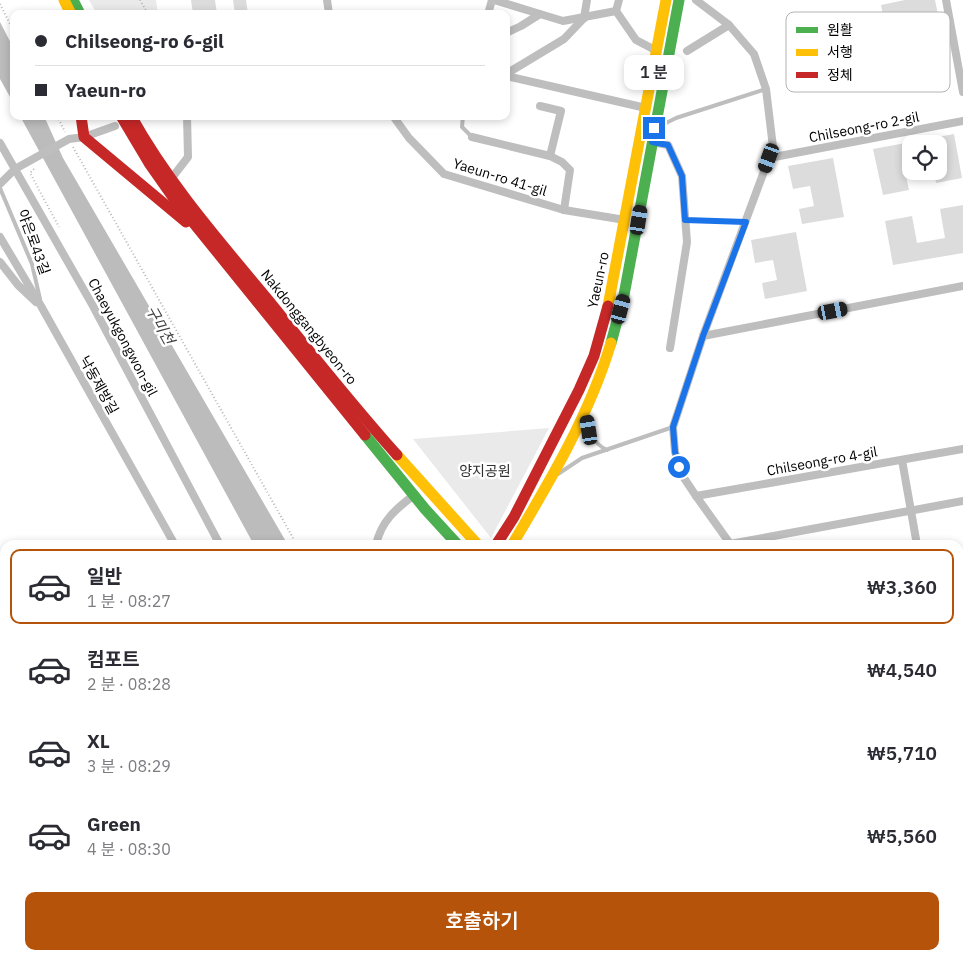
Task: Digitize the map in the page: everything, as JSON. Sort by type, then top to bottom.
[{"type":"main road","name":"Yaeun-ro","points":[[499,540],[514,517],[579,390],[594,356],[610,300],[666,0]]},
{"type":"main road","name":"Yaeun-ro","points":[[515,540],[548,482],[586,408],[606,360],[624,295],[679,0]]},
{"type":"main road","points":[[82,120],[84,137],[210,243]]},
{"type":"main road","name":"Nakdonggangbyeon-ro","points":[[133,120],[171,179],[224,248],[368,422],[474,540]]},
{"type":"main road","name":"Nakdonggangbyeon-ro","points":[[118,121],[175,200],[414,495],[454,540]]},
{"type":"street","points":[[493,0],[562,20],[584,18],[616,11]]},
{"type":"street","points":[[510,73],[564,39],[584,18],[587,0]]},
{"type":"street","points":[[616,11],[620,0]]},
{"type":"street","points":[[696,0],[729,25],[754,54],[766,89],[773,147],[703,336],[673,427],[675,452],[679,467],[696,496],[728,540]]},
{"type":"street","points":[[616,11],[636,40],[657,51]]},
{"type":"street","points":[[510,30],[540,14]]},
{"type":"street","points":[[950,20],[963,87]]},
{"type":"street","points":[[687,51],[729,25]]},
{"type":"street","points":[[510,76],[646,108]]},
{"type":"street","points":[[540,106],[561,111],[550,156]]},
{"type":"street","points":[[171,179],[188,157],[188,120]]},
{"type":"street","name":"Yaeun-ro 41-gil","points":[[396,120],[409,138],[444,174],[564,210],[625,220]]},
{"type":"street","points":[[0,184],[14,168],[118,121]]},
{"type":"street","name":"Chilseong-ro 2-gil","points":[[769,158],[963,121]]},
{"type":"street","name":"Yaeun-ro 41-gil","points":[[472,137],[550,156],[562,162],[570,170],[564,210]]},
{"type":"street","points":[[652,142],[668,145],[682,176],[687,242],[670,348]]},
{"type":"street","name":"Chaeyukgongwon-gil","points":[[0,143],[93,306],[217,540]]},
{"type":"street","name":"낙동제방길","points":[[0,237],[41,306],[172,540]]},
{"type":"street","points":[[0,262],[18,285],[41,306]]},
{"type":"street","points":[[703,336],[963,286]]},
{"type":"street","points":[[916,540],[902,460],[963,450]]},
{"type":"street","name":"Chilseong-ro 4-gil","points":[[696,496],[902,460]]},
{"type":"street","points":[[377,540],[380,529],[385,521],[394,510],[414,495]]},
{"type":"street","points":[[753,540],[963,501]]},
{"type":"lane","points":[[654,128],[676,118],[766,89]]},
{"type":"lane","name":"Yaeun-ro 41-gil","points":[[463,120],[462,127],[472,137]]},
{"type":"lane","name":"야은로43길","points":[[0,188],[32,264],[41,306]]},
{"type":"lane","points":[[685,220],[746,222]]},
{"type":"lane","points":[[586,408],[589,430],[601,447],[607,450]]},
{"type":"lane","points":[[548,482],[568,466],[582,458],[673,427]]},
{"type":"path","points":[[0,4],[10,24]]},
{"type":"path","points":[[71,142],[293,540]]},
{"type":"green space","points":[[89,0],[156,0],[157,10],[95,10]]},
{"type":"green space","name":"양지공원","points":[[549,428],[491,538],[413,439]]},
{"type":"water","points":[[0,22],[10,41],[10,97],[0,79]]},
{"type":"water","name":"구미천","points":[[22,120],[46,120],[63,158],[285,540],[251,540]]},
{"type":"building","points":[[191,0],[215,0],[216,10],[192,10]]},
{"type":"building","points":[[233,0],[246,0],[247,10],[234,10]]},
{"type":"building","points":[[905,0],[935,0],[938,12],[882,12],[881,5]]},
{"type":"building","points":[[954,134],[962,178],[936,183],[936,180],[947,180],[947,135]]},
{"type":"building","points":[[902,144],[902,180],[907,180],[909,190],[883,195],[873,149]]},
{"type":"building","points":[[833,158],[844,217],[802,224],[799,209],[814,206],[810,186],[793,189],[788,166]]},
{"type":"building","points":[[963,205],[963,253],[893,265],[885,221],[912,216],[917,243],[945,238],[940,209]]},
{"type":"building","points":[[796,232],[807,291],[765,299],[762,283],[777,280],[773,260],[755,263],[751,240]]},
{"type":"traffic: fast","points":[[73,0],[78,10]]},
{"type":"traffic: fast","points":[[611,343],[624,295],[679,0]]},
{"type":"traffic: fast","points":[[365,435],[425,509],[453,540]]},
{"type":"traffic: slow","points":[[64,0],[69,10]]},
{"type":"traffic: slow","points":[[608,306],[666,0]]},
{"type":"traffic: slow","points":[[515,540],[568,447],[592,396],[611,343]]},
{"type":"traffic: slow","points":[[397,455],[474,540]]},
{"type":"traffic: jam","points":[[82,120],[84,137],[186,222]]},
{"type":"traffic: jam","points":[[123,120],[149,163],[175,200],[365,435]]},
{"type":"traffic: jam","points":[[133,120],[161,165],[196,212],[397,455]]},
{"type":"traffic: jam","points":[[499,540],[514,517],[579,390],[594,356],[608,306]]},
{"type":"route","points":[[654,128],[652,142],[668,145],[682,176],[685,220],[746,222],[703,336],[673,427],[675,452],[679,467]]}]
